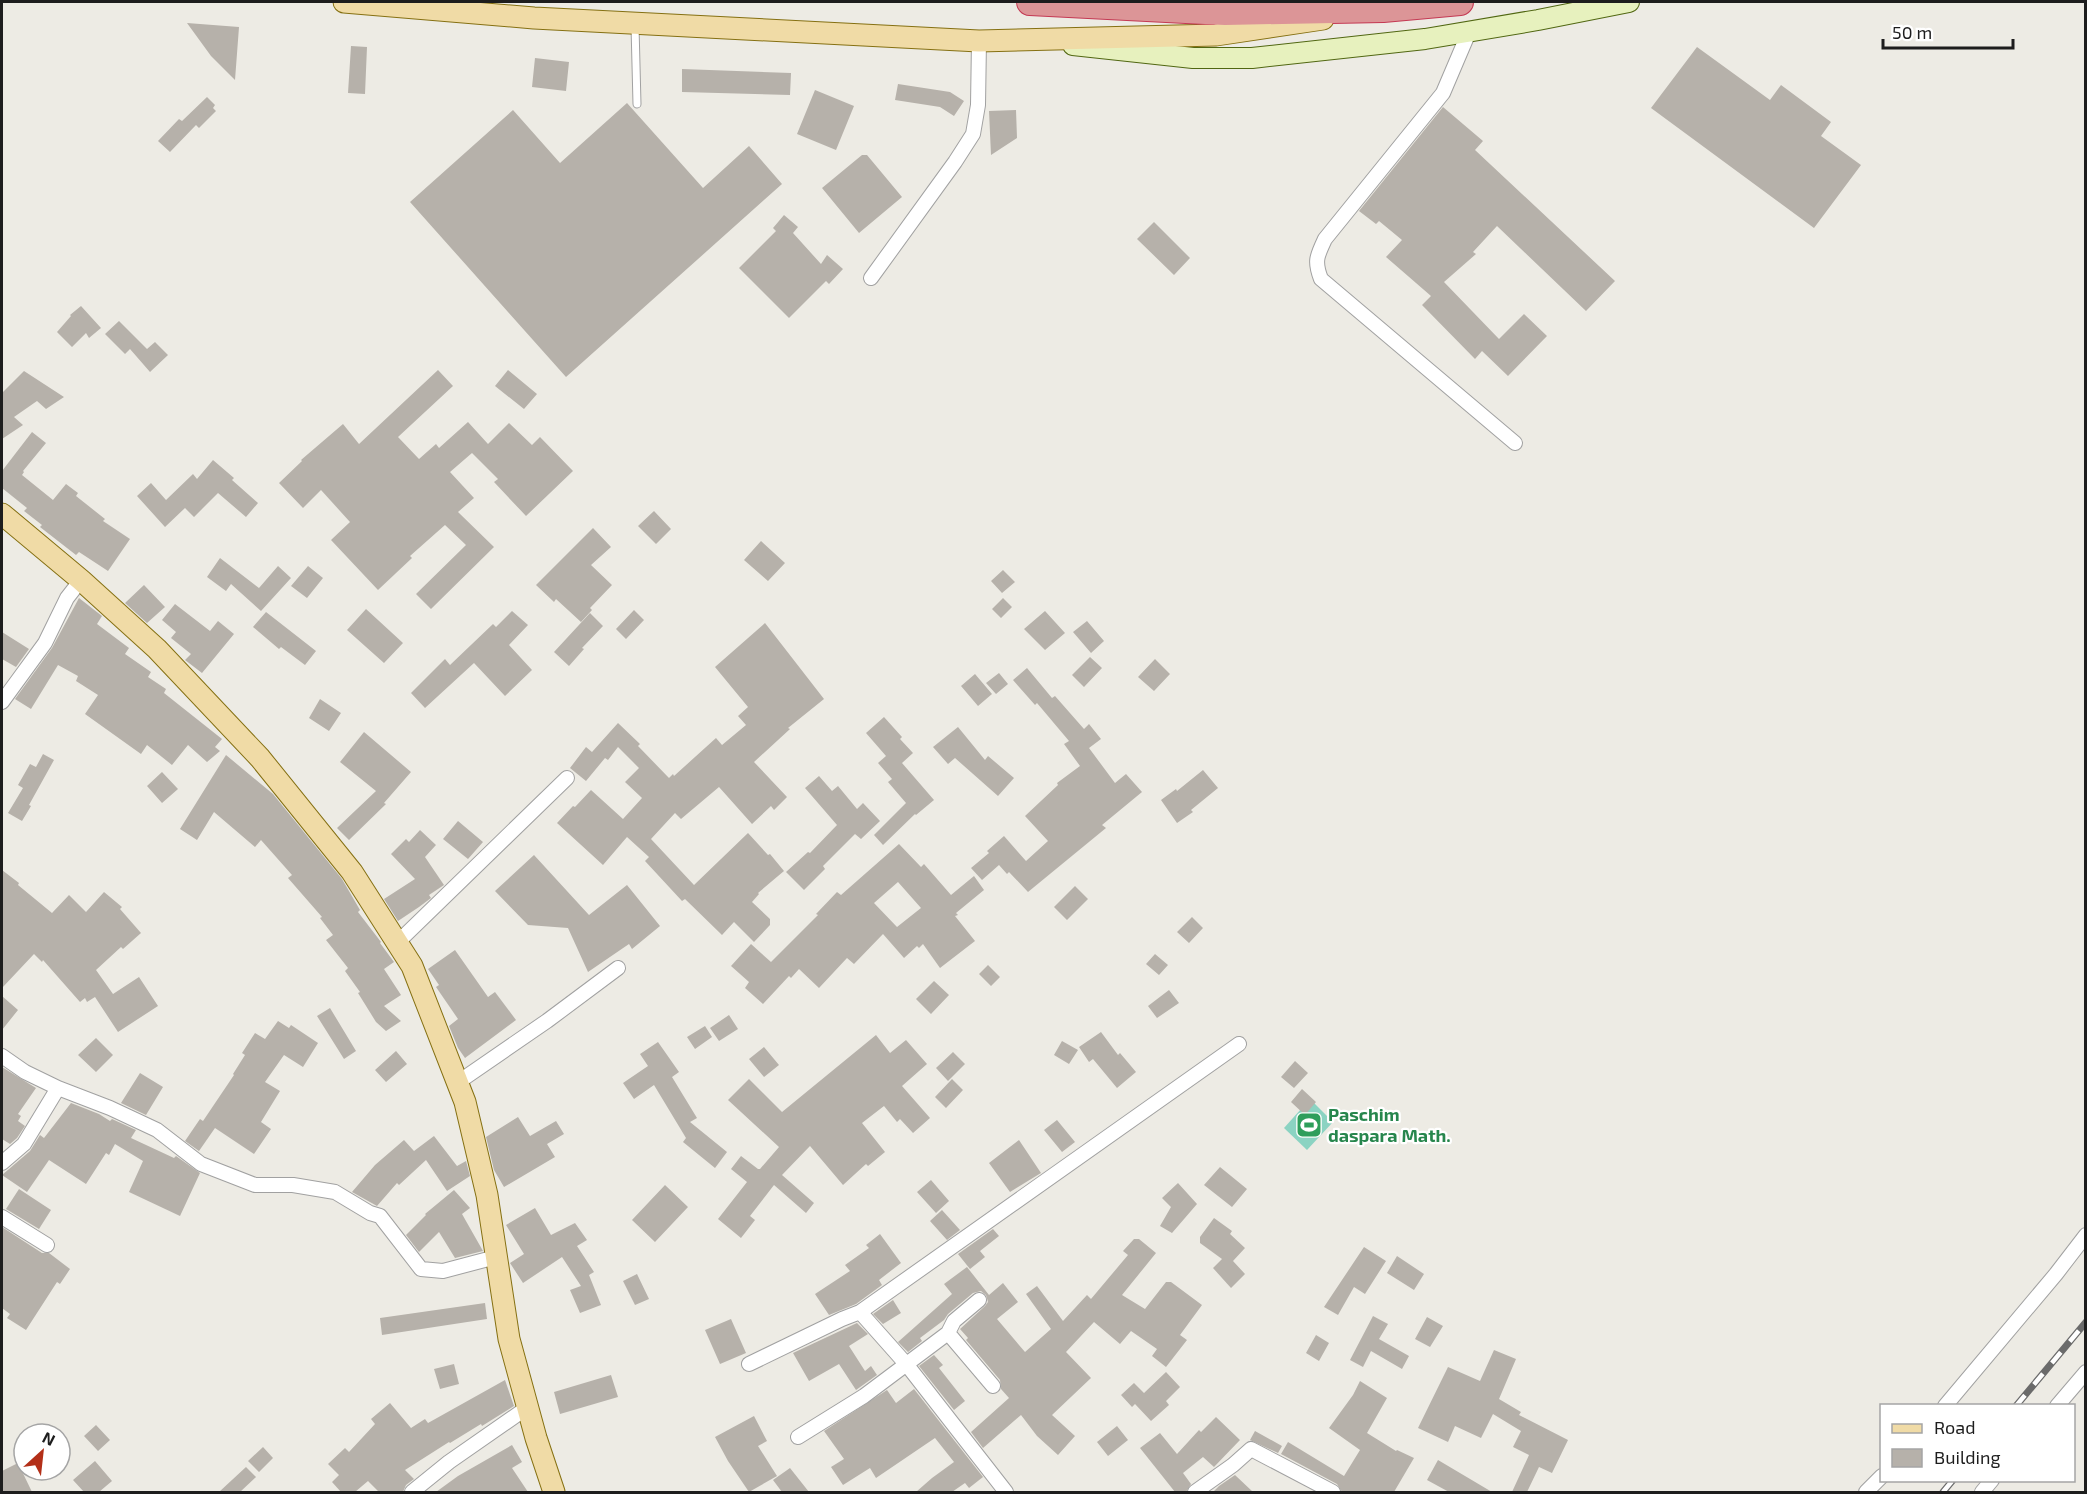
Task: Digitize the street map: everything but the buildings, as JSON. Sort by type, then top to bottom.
[{"type":"highway","points":[[1030,2],[1225,12],[1383,9],[1460,2]]},
{"type":"main road","points":[[344,2],[534,18],[979,41],[1216,35],[1383,9]]},
{"type":"main road","points":[[2,503],[53,556]]},
{"type":"main road","points":[[2,514],[158,649],[260,758],[352,872],[412,966],[465,1102],[487,1195],[509,1339],[554,1492]]},
{"type":"street","points":[[1034,41],[1193,58],[1252,58],[1425,39],[1629,2]]},
{"type":"street","points":[[1469,32],[1443,93],[1325,238],[1318,253],[1316,265],[1321,279],[1515,444]]},
{"type":"street","points":[[871,278],[973,134],[978,105],[979,41]]},
{"type":"street","points":[[2,702],[45,643],[67,598],[81,580]]},
{"type":"street","points":[[397,943],[567,778]]},
{"type":"street","points":[[457,1083],[547,1021],[618,968]]},
{"type":"street","points":[[748,1364],[860,1312],[1239,1044]]},
{"type":"street","points":[[2,1056],[25,1072],[58,1088],[110,1108],[157,1130],[201,1164],[255,1185],[293,1185],[335,1192],[370,1213],[380,1216],[421,1269],[443,1271],[496,1257]]},
{"type":"street","points":[[2,1163],[24,1144],[58,1088]]},
{"type":"street","points":[[2,1217],[47,1245]]},
{"type":"street","points":[[1948,1404],[2056,1274],[2085,1235]]},
{"type":"street","points":[[798,1437],[864,1396],[906,1365],[948,1333],[954,1321],[979,1300]]},
{"type":"street","points":[[860,1312],[906,1365],[1006,1492]]},
{"type":"street","points":[[948,1333],[993,1386]]},
{"type":"street","points":[[2059,1404],[2085,1372]]},
{"type":"street","points":[[412,1492],[448,1462],[528,1407]]},
{"type":"street","points":[[1195,1492],[1233,1466],[1251,1449],[1333,1492]]},
{"type":"street","points":[[1866,1492],[1880,1477]]},
{"type":"lane","points":[[635,23],[637,104]]},
{"type":"shaded area","name":"Paschim daspara Math.","points":[[1310,1099],[1333,1122],[1307,1150],[1284,1128]]},
{"type":"railway","points":[[2018,1404],[2086,1322]]},
{"type":"railway","points":[[1943,1492],[1951,1482]]},
{"type":"place","name":"Paschim daspara Math.","points":[[1309,1125]]}]
